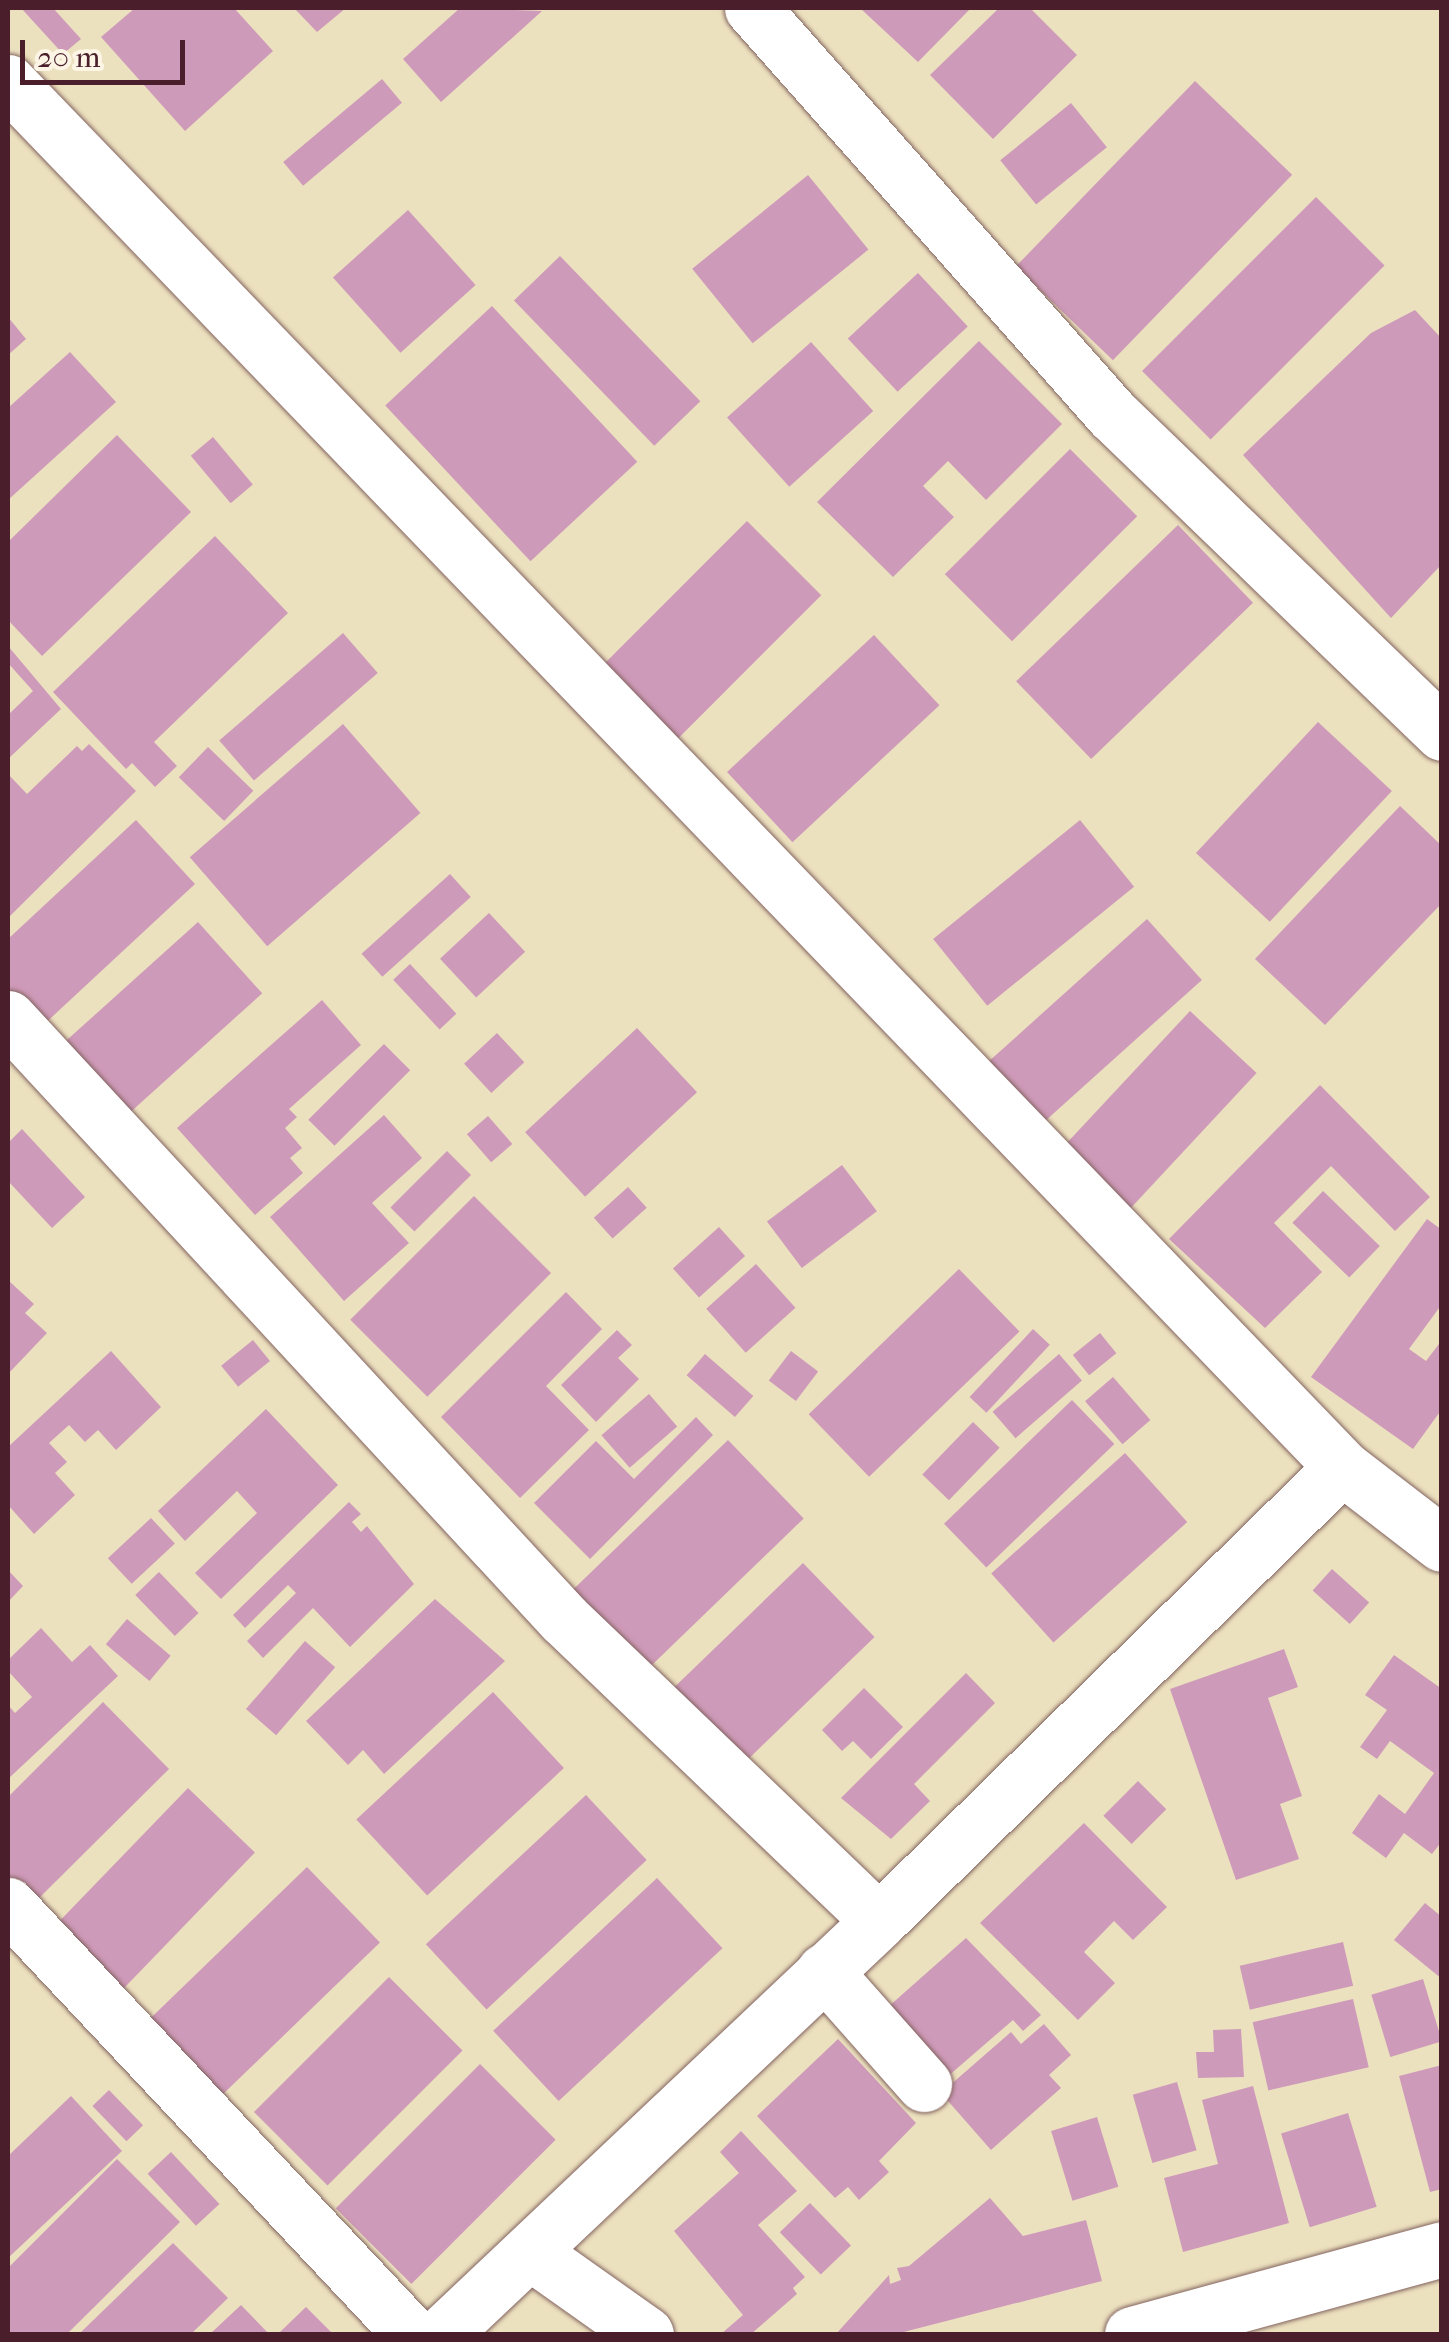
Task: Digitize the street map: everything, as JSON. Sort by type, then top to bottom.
[{"type":"street","points":[[752,8],[1112,414],[1442,733]]},
{"type":"street","points":[[8,82],[1342,1467],[1442,1544]]},
{"type":"street","points":[[8,1018],[564,1619],[878,1921]]},
{"type":"street","points":[[442,2334],[878,1921],[1342,1467]]},
{"type":"street","points":[[8,1905],[411,2334]]},
{"type":"street","points":[[824,1971],[924,2084]]},
{"type":"street","points":[[1132,2334],[1442,2249]]},
{"type":"street","points":[[530,2252],[646,2334]]},
{"type":"building","points":[[21,8],[53,8],[81,39],[63,54]]},
{"type":"building","points":[[135,8],[234,8],[273,51],[185,131],[101,37]]},
{"type":"building","points":[[294,8],[346,8],[317,32]]},
{"type":"building","points":[[460,8],[542,11],[441,102],[403,59]]},
{"type":"building","points":[[860,8],[971,8],[918,62]]},
{"type":"building","points":[[999,8],[1030,8],[1077,55],[993,139],[930,75]]},
{"type":"building","points":[[382,79],[402,103],[303,186],[283,162]]},
{"type":"building","points":[[1195,81],[1292,175],[1113,360],[1016,267]]},
{"type":"building","points":[[1071,103],[1107,147],[1036,205],[1000,160]]},
{"type":"building","points":[[808,175],[868,250],[753,343],[692,269]]},
{"type":"building","points":[[1316,197],[1385,266],[1211,440],[1142,371]]},
{"type":"building","points":[[408,210],[476,285],[401,353],[333,278]]},
{"type":"building","points":[[560,256],[700,401],[654,446],[514,300]]},
{"type":"building","points":[[918,273],[968,326],[898,392],[848,338]]},
{"type":"building","points":[[492,306],[637,462],[530,561],[385,406]]},
{"type":"building","points":[[1415,310],[1442,339],[1442,564],[1391,618],[1243,455],[1371,333]]},
{"type":"building","points":[[8,317],[26,339],[8,355]]},
{"type":"building","points":[[979,341],[1062,424],[986,500],[948,461],[923,486],[954,517],[893,577],[817,502]]},
{"type":"building","points":[[811,342],[873,411],[789,487],[727,418]]},
{"type":"building","points":[[70,352],[116,402],[8,500],[8,408]]},
{"type":"building","points":[[117,435],[191,512],[42,656],[8,620],[8,542]]},
{"type":"building","points":[[213,437],[253,484],[231,503],[191,456]]},
{"type":"building","points":[[1070,449],[1137,516],[1012,641],[945,574]]},
{"type":"building","points":[[747,521],[821,595],[671,745],[597,671]]},
{"type":"building","points":[[1178,525],[1253,603],[1091,759],[1016,681]]},
{"type":"building","points":[[215,536],[288,613],[154,742],[177,766],[155,787],[132,763],[126,769],[53,692]]},
{"type":"building","points":[[343,633],[378,673],[254,781],[219,741]]},
{"type":"building","points":[[874,635],[939,705],[792,842],[727,772]]},
{"type":"building","points":[[8,646],[61,709],[8,759],[8,715],[33,691],[8,663]]},
{"type":"building","points":[[1318,722],[1392,791],[1270,922],[1196,853]]},
{"type":"building","points":[[343,724],[420,813],[267,946],[190,857]]},
{"type":"building","points":[[89,744],[136,791],[10,916],[8,774],[27,794],[77,746],[82,751]]},
{"type":"building","points":[[208,747],[253,791],[224,821],[179,777]]},
{"type":"building","points":[[1400,806],[1442,846],[1442,903],[1325,1025],[1255,959]]},
{"type":"building","points":[[136,820],[195,884],[39,1029],[8,996],[8,939]]},
{"type":"building","points":[[1080,820],[1134,887],[987,1006],[933,939]]},
{"type":"building","points":[[450,874],[471,897],[382,977],[362,954]]},
{"type":"building","points":[[489,913],[525,952],[476,997],[440,959]]},
{"type":"building","points":[[1147,919],[1202,980],[1040,1126],[985,1065]]},
{"type":"building","points":[[198,922],[262,993],[114,1127],[49,1056]]},
{"type":"building","points":[[410,964],[456,1014],[440,1029],[393,980]]},
{"type":"building","points":[[322,1000],[361,1045],[289,1109],[297,1117],[285,1128],[302,1148],[290,1158],[303,1173],[255,1215],[177,1128]]},
{"type":"building","points":[[1190,1011],[1257,1073],[1122,1217],[1056,1155]]},
{"type":"building","points":[[637,1028],[697,1092],[585,1197],[525,1132]]},
{"type":"building","points":[[497,1033],[524,1062],[491,1093],[464,1064]]},
{"type":"building","points":[[384,1044],[410,1070],[335,1146],[308,1120]]},
{"type":"building","points":[[1320,1085],[1430,1197],[1395,1231],[1331,1166],[1274,1223],[1322,1272],[1265,1328],[1169,1239]]},
{"type":"building","points":[[384,1115],[422,1158],[372,1203],[409,1243],[344,1301],[270,1217]]},
{"type":"building","points":[[488,1116],[512,1144],[491,1162],[467,1134]]},
{"type":"building","points":[[22,1129],[85,1197],[52,1228],[8,1181],[8,1143]]},
{"type":"building","points":[[447,1151],[471,1175],[414,1232],[390,1208]]},
{"type":"building","points":[[842,1165],[877,1211],[802,1268],[767,1222]]},
{"type":"building","points":[[628,1187],[647,1208],[613,1239],[594,1218]]},
{"type":"building","points":[[1323,1191],[1380,1246],[1349,1278],[1292,1223]]},
{"type":"building","points":[[474,1196],[551,1273],[427,1397],[350,1320]]},
{"type":"building","points":[[1427,1219],[1442,1230],[1442,1304],[1409,1349],[1426,1361],[1442,1340],[1442,1409],[1413,1449],[1311,1377]]},
{"type":"building","points":[[719,1227],[745,1256],[699,1297],[673,1268]]},
{"type":"building","points":[[756,1264],[795,1308],[746,1353],[706,1309]]},
{"type":"building","points":[[959,1269],[1019,1332],[869,1477],[809,1414]]},
{"type":"building","points":[[9,1281],[34,1304],[25,1313],[47,1333],[8,1374]]},
{"type":"building","points":[[566,1292],[602,1329],[546,1386],[589,1430],[520,1498],[441,1417]]},
{"type":"building","points":[[1033,1329],[1050,1345],[986,1413],[970,1397]]},
{"type":"building","points":[[617,1330],[632,1345],[618,1358],[639,1379],[596,1422],[561,1385]]},
{"type":"building","points":[[1100,1333],[1116,1353],[1089,1375],[1073,1355]]},
{"type":"building","points":[[253,1340],[270,1361],[238,1387],[221,1366]]},
{"type":"building","points":[[111,1351],[161,1407],[116,1450],[98,1430],[85,1442],[69,1425],[49,1443],[67,1462],[55,1473],[75,1495],[34,1534],[8,1505],[8,1447]]},
{"type":"building","points":[[791,1351],[818,1371],[796,1401],[769,1381]]},
{"type":"building","points":[[705,1354],[753,1396],[735,1417],[687,1375]]},
{"type":"building","points":[[1059,1354],[1082,1380],[1016,1438],[993,1412]]},
{"type":"building","points":[[1113,1377],[1150,1420],[1122,1444],[1085,1401]]},
{"type":"building","points":[[649,1394],[677,1426],[630,1468],[601,1435]]},
{"type":"building","points":[[1072,1400],[1114,1444],[986,1568],[944,1524]]},
{"type":"building","points":[[266,1409],[338,1485],[221,1599],[195,1573],[257,1513],[237,1491],[185,1541],[158,1511]]},
{"type":"building","points":[[696,1417],[713,1435],[590,1559],[534,1503],[596,1441],[634,1479]]},
{"type":"building","points":[[973,1422],[1000,1448],[949,1500],[922,1475]]},
{"type":"building","points":[[728,1440],[804,1518],[639,1677],[563,1599]]},
{"type":"building","points":[[1125,1453],[1187,1522],[1053,1643],[991,1573]]},
{"type":"building","points":[[349,1502],[361,1514],[352,1522],[361,1532],[367,1526],[414,1584],[350,1647],[313,1608],[263,1658],[247,1641],[296,1593],[288,1585],[245,1628],[233,1615]]},
{"type":"building","points":[[151,1518],[175,1544],[132,1584],[108,1558]]},
{"type":"building","points":[[803,1563],[875,1637],[739,1768],[668,1694]]},
{"type":"building","points":[[1332,1569],[1369,1602],[1350,1624],[1313,1591]]},
{"type":"building","points":[[8,1570],[23,1586],[8,1602]]},
{"type":"building","points":[[159,1572],[199,1613],[175,1636],[135,1595]]},
{"type":"building","points":[[435,1599],[505,1661],[384,1774],[363,1750],[348,1765],[306,1721]]},
{"type":"building","points":[[127,1619],[171,1656],[149,1681],[106,1644]]},
{"type":"building","points":[[41,1628],[72,1662],[90,1645],[118,1676],[8,1779],[8,1705],[15,1713],[32,1697],[8,1671],[8,1660]]},
{"type":"building","points":[[305,1641],[335,1667],[276,1735],[246,1709]]},
{"type":"building","points":[[1284,1649],[1298,1687],[1268,1698],[1302,1796],[1280,1804],[1299,1859],[1236,1880],[1170,1689]]},
{"type":"building","points":[[1394,1655],[1442,1689],[1442,1841],[1432,1854],[1404,1833],[1386,1858],[1352,1833],[1379,1794],[1405,1814],[1434,1773],[1390,1741],[1377,1759],[1360,1747],[1387,1710],[1365,1695]]},
{"type":"building","points":[[966,1673],[995,1703],[914,1784],[930,1801],[891,1839],[841,1798]]},
{"type":"building","points":[[864,1688],[903,1727],[871,1759],[853,1741],[842,1751],[822,1730]]},
{"type":"building","points":[[493,1692],[564,1768],[427,1896],[356,1820]]},
{"type":"building","points":[[103,1702],[169,1769],[24,1913],[8,1896],[8,1797]]},
{"type":"building","points":[[1138,1781],[1166,1809],[1132,1844],[1103,1816]]},
{"type":"building","points":[[188,1788],[255,1853],[112,2001],[45,1936]]},
{"type":"building","points":[[586,1795],[647,1860],[487,2009],[426,1944]]},
{"type":"building","points":[[1084,1823],[1167,1907],[1133,1940],[1114,1921],[1084,1952],[1115,1983],[1078,2020],[980,1923]]},
{"type":"building","points":[[307,1867],[380,1943],[220,2097],[147,2022]]},
{"type":"building","points":[[657,1878],[722,1948],[559,2101],[493,2031]]},
{"type":"building","points":[[1425,1903],[1442,1917],[1442,1979],[1394,1940]]},
{"type":"building","points":[[966,1938],[1041,2015],[1023,2031],[1013,2020],[939,2084],[879,2015]]},
{"type":"building","points":[[1343,1942],[1353,1986],[1250,2010],[1240,1966]]},
{"type":"building","points":[[389,1977],[463,2051],[327,2186],[254,2112]]},
{"type":"building","points":[[1423,1979],[1442,2041],[1390,2057],[1371,1995]]},
{"type":"building","points":[[1353,1999],[1369,2067],[1268,2090],[1253,2022]]},
{"type":"building","points":[[1044,2024],[1071,2055],[1049,2075],[1061,2088],[991,2150],[941,2093],[1011,2032],[1021,2044]]},
{"type":"building","points":[[1241,2029],[1244,2077],[1198,2078],[1196,2052],[1214,2052],[1213,2030]]},
{"type":"building","points":[[838,2039],[916,2123],[879,2161],[889,2172],[859,2200],[848,2187],[835,2198],[757,2116]]},
{"type":"building","points":[[480,2064],[556,2140],[411,2284],[336,2208]]},
{"type":"building","points":[[1442,2065],[1442,2189],[1430,2192],[1399,2076]]},
{"type":"building","points":[[1177,2082],[1197,2150],[1152,2163],[1133,2095]]},
{"type":"building","points":[[1253,2086],[1289,2223],[1183,2252],[1164,2178],[1218,2164],[1202,2100]]},
{"type":"building","points":[[109,2090],[143,2125],[126,2141],[92,2106]]},
{"type":"building","points":[[71,2096],[122,2151],[8,2258],[8,2156]]},
{"type":"building","points":[[1348,2113],[1377,2207],[1310,2227],[1281,2133]]},
{"type":"building","points":[[1097,2117],[1118,2187],[1072,2201],[1051,2131]]},
{"type":"building","points":[[741,2131],[797,2191],[758,2225],[805,2277],[793,2288],[797,2294],[751,2334],[721,2334],[743,2315],[674,2231],[739,2173],[720,2152]]},
{"type":"building","points":[[171,2152],[219,2204],[196,2226],[148,2174]]},
{"type":"building","points":[[117,2159],[180,2222],[67,2334],[8,2334],[8,2268]]},
{"type":"building","points":[[990,2198],[1023,2236],[1086,2220],[1102,2281],[896,2334],[836,2334],[889,2275],[890,2284],[901,2280],[897,2268],[909,2266]]},
{"type":"building","points":[[810,2203],[851,2245],[821,2275],[780,2232]]},
{"type":"building","points":[[173,2243],[228,2298],[191,2334],[79,2334]]},
{"type":"building","points":[[241,2305],[269,2334],[210,2334]]},
{"type":"building","points":[[306,2307],[333,2334],[280,2332]]}]
